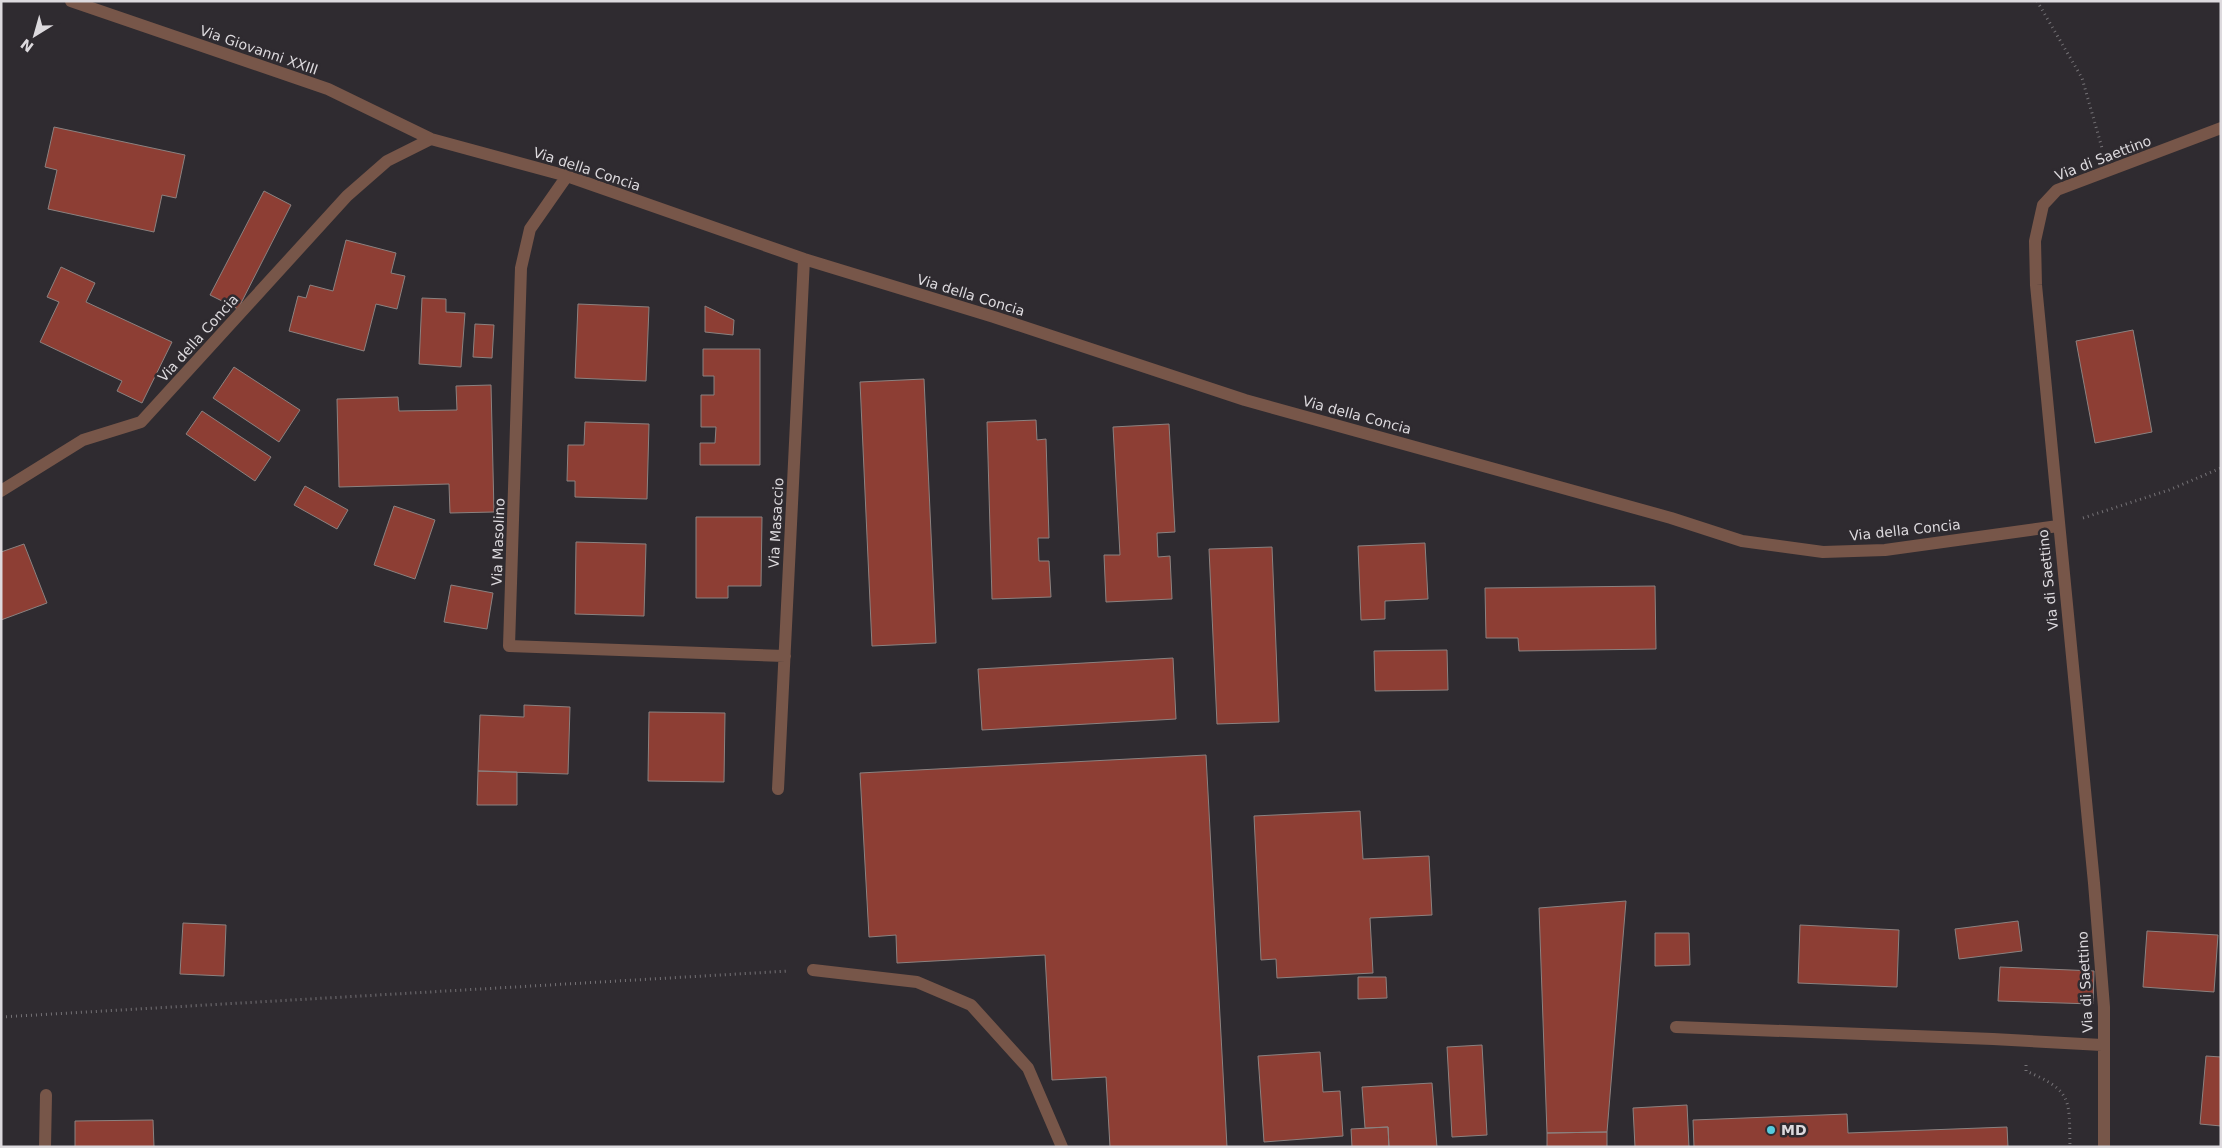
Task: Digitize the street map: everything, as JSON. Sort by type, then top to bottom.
[{"type":"street","name":"Via Giovanni XXIII","points":[[71,1],[328,89],[431,139]]},
{"type":"street","name":"Via di Saettino","points":[[2104,1147],[2102,1045],[2104,1007],[2094,883],[2036,285],[2035,242],[2043,205],[2057,190],[2109,172],[2221,128]]},
{"type":"street","name":"Via della Concia","points":[[1,491],[83,440],[141,422],[347,196],[387,161],[431,139],[567,176],[804,259],[994,317],[1245,400],[1662,515],[1742,541],[1823,552],[1885,550],[2058,526]]},
{"type":"street","name":"Via Masolino","points":[[567,176],[530,229],[521,268],[509,646],[785,656]]},
{"type":"street","name":"Via Masaccio","points":[[778,789],[804,259]]},
{"type":"street","points":[[812,970],[918,982],[971,1005],[1028,1068],[1062,1147]]},
{"type":"street","points":[[1676,1027],[2028,1040],[2102,1045]]},
{"type":"street","points":[[45,1147],[46,1095]]},
{"type":"path","points":[[2036,1],[2082,78],[2109,172]]},
{"type":"path","points":[[2058,526],[2169,490],[2221,468]]},
{"type":"path","points":[[1,1017],[812,970]]},
{"type":"path","points":[[2028,1040],[2026,1071],[2053,1083],[2063,1094],[2069,1111],[2070,1147]]},
{"type":"building","points":[[54,127],[185,155],[176,198],[162,195],[154,232],[48,209],[57,170],[45,167]]},
{"type":"building","points":[[264,191],[291,205],[238,309],[210,295]]},
{"type":"building","points":[[346,240],[396,253],[391,273],[405,276],[397,309],[376,304],[364,351],[289,331],[298,296],[306,298],[310,285],[333,291]]},
{"type":"building","points":[[61,267],[95,283],[86,302],[172,342],[142,403],[117,391],[122,381],[40,342],[59,302],[47,297]]},
{"type":"building","points":[[422,298],[446,299],[446,312],[465,313],[461,367],[419,364]]},
{"type":"building","points":[[578,304],[649,307],[646,381],[575,378]]},
{"type":"building","points":[[705,306],[734,320],[733,335],[705,332]]},
{"type":"building","points":[[475,324],[494,325],[492,358],[473,357]]},
{"type":"building","points":[[2133,330],[2152,432],[2095,443],[2076,341]]},
{"type":"building","points":[[703,349],[760,349],[760,465],[700,465],[700,443],[715,443],[716,427],[701,427],[701,395],[714,395],[714,376],[703,376]]},
{"type":"building","points":[[234,367],[300,410],[279,442],[213,398]]},
{"type":"building","points":[[924,379],[936,643],[872,646],[860,382]]},
{"type":"building","points":[[491,385],[494,512],[450,513],[449,484],[339,487],[337,399],[398,397],[399,411],[457,410],[456,386]]},
{"type":"building","points":[[202,411],[271,457],[255,481],[186,434]]},
{"type":"building","points":[[1036,420],[1037,440],[1046,439],[1049,538],[1038,538],[1039,561],[1049,561],[1051,597],[992,599],[987,422]]},
{"type":"building","points":[[585,422],[649,424],[647,499],[575,497],[575,481],[567,481],[568,445],[584,445]]},
{"type":"building","points":[[1169,424],[1175,532],[1157,533],[1158,557],[1170,556],[1172,599],[1106,602],[1104,555],[1120,555],[1113,427]]},
{"type":"building","points":[[305,486],[348,510],[337,529],[294,505]]},
{"type":"building","points":[[394,506],[435,520],[415,579],[374,565]]},
{"type":"building","points":[[696,517],[762,517],[761,586],[728,586],[728,598],[696,598]]},
{"type":"building","points":[[576,542],[646,544],[644,616],[575,614]]},
{"type":"building","points":[[1425,543],[1428,599],[1385,601],[1385,619],[1361,620],[1358,546]]},
{"type":"building","points":[[24,544],[47,603],[1,620],[1,552]]},
{"type":"building","points":[[1272,547],[1279,722],[1217,724],[1209,549]]},
{"type":"building","points":[[451,585],[493,593],[487,629],[444,622]]},
{"type":"building","points":[[1655,586],[1656,649],[1519,651],[1518,638],[1486,638],[1485,588]]},
{"type":"building","points":[[1447,650],[1448,690],[1375,691],[1374,651]]},
{"type":"building","points":[[1173,658],[1176,719],[982,730],[978,669]]},
{"type":"building","points":[[524,705],[570,707],[568,774],[478,771],[480,715],[524,717]]},
{"type":"building","points":[[649,712],[725,713],[724,782],[648,781]]},
{"type":"building","points":[[1206,755],[1227,1147],[1110,1147],[1106,1077],[1052,1080],[1045,955],[897,963],[896,935],[869,937],[860,773]]},
{"type":"building","points":[[478,771],[517,772],[517,805],[477,805]]},
{"type":"building","points":[[1360,811],[1363,859],[1429,856],[1432,915],[1370,918],[1373,973],[1277,978],[1276,959],[1261,960],[1254,816]]},
{"type":"building","points":[[1626,901],[1607,1132],[1547,1133],[1539,908]]},
{"type":"building","points":[[2018,921],[2022,951],[1959,959],[1955,929]]},
{"type":"building","points":[[183,923],[226,925],[224,976],[180,974]]},
{"type":"building","points":[[1800,925],[1899,930],[1897,987],[1798,983]]},
{"type":"building","points":[[2147,931],[2218,935],[2214,992],[2143,987]]},
{"type":"building","points":[[1655,933],[1689,933],[1690,965],[1655,966]]},
{"type":"building","points":[[2000,967],[2094,971],[2093,1004],[1998,1001]]},
{"type":"building","points":[[1358,977],[1386,977],[1387,998],[1358,999]]},
{"type":"building","points":[[1482,1045],[1487,1135],[1452,1137],[1447,1047]]},
{"type":"building","points":[[1320,1052],[1323,1092],[1340,1091],[1343,1136],[1264,1142],[1258,1056]]},
{"type":"building","points":[[2206,1056],[2221,1057],[2221,1126],[2200,1124]]},
{"type":"building","points":[[1432,1083],[1437,1147],[1389,1147],[1388,1127],[1365,1128],[1362,1087]]},
{"type":"building","points":[[1687,1105],[1689,1147],[1635,1147],[1633,1108]]},
{"type":"building","name":"MD","points":[[1847,1114],[1848,1133],[2007,1127],[2008,1147],[1694,1147],[1693,1120]]},
{"type":"building","points":[[153,1120],[154,1147],[75,1147],[75,1121]]},
{"type":"building","points":[[1388,1127],[1389,1147],[1352,1147],[1351,1129]]},
{"type":"building","points":[[1607,1132],[1607,1147],[1547,1147],[1547,1133]]},
{"type":"place","name":"MD","points":[[1771,1130]]}]
